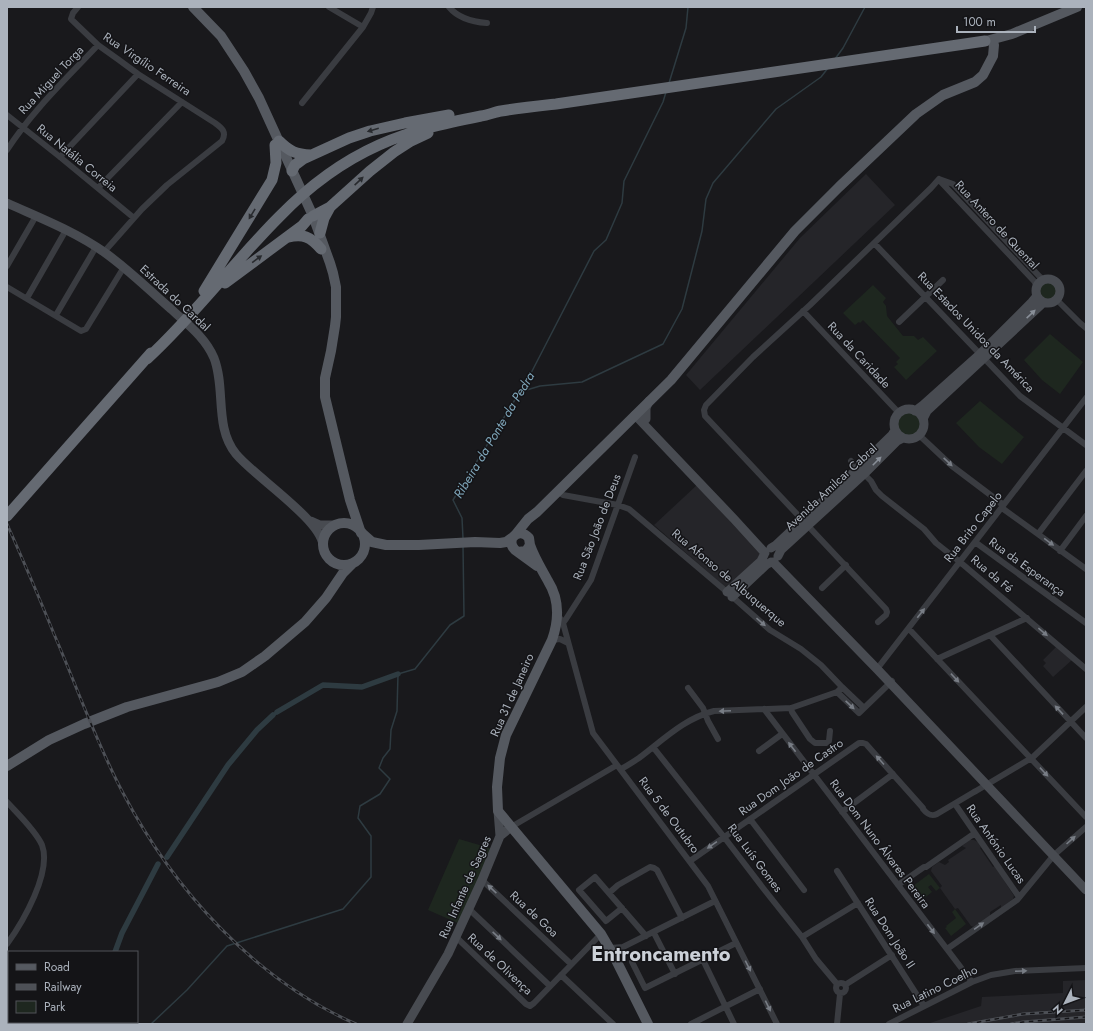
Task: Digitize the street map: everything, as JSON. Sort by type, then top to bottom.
[{"type":"highway","points":[[7,516],[147,359],[157,345],[279,217],[303,194],[329,173],[360,154],[400,136],[434,126],[500,111],[989,40]]},
{"type":"highway","points":[[272,180],[279,175],[292,176],[293,167],[296,163],[349,138],[370,131],[452,115],[485,110],[500,111]]},
{"type":"highway","points":[[204,296],[272,218],[298,192],[325,170],[345,157],[379,140],[410,128],[452,115]]},
{"type":"highway","points":[[320,233],[324,218],[330,207],[370,171],[402,146],[425,134],[466,119]]},
{"type":"highway","points":[[204,296],[272,180],[276,163],[277,143],[298,154],[311,155]]},
{"type":"highway","points":[[204,296],[302,226],[308,213],[330,207]]},
{"type":"highway","points":[[287,237],[298,235],[306,237],[314,241],[321,248]]},
{"type":"main road","points":[[193,7],[221,36],[244,71],[255,101],[277,143],[308,213],[336,296]]},
{"type":"main road","points":[[337,524],[346,523],[353,525],[372,542],[386,545],[456,543],[475,544],[506,542],[514,536],[528,519],[558,492],[671,380],[795,231],[839,187],[916,114],[943,95],[976,82],[983,75],[990,61],[989,40],[1019,31],[1077,7]]},
{"type":"main road","points":[[308,213],[320,233],[336,287],[335,326],[324,378],[324,391],[350,500],[365,540],[364,552],[357,560],[348,565],[340,565],[332,562],[328,558]]},
{"type":"main road","points":[[330,593],[334,578],[328,558],[324,551],[323,539],[330,529],[346,518],[351,507],[350,500]]},
{"type":"main road","points":[[475,544],[517,551],[526,551],[528,548],[530,527],[537,512]]},
{"type":"main road","points":[[514,536],[523,533],[529,541],[534,556],[549,582],[560,619]]},
{"type":"main road","points":[[514,536],[511,544],[517,551],[540,568]]},
{"type":"main road","points":[[7,766],[49,740],[99,718],[136,704],[218,682],[242,672],[261,659],[298,629],[330,593],[343,573],[357,560],[370,550],[386,545]]},
{"type":"main road","name":"Rua 31 de Janeiro","points":[[498,811],[496,787],[500,758],[506,735],[552,640],[560,619]]},
{"type":"main road","points":[[498,811],[602,934],[648,1024]]},
{"type":"street","name":"Rua Virgílio Ferreira","points":[[78,7],[73,13],[71,19],[98,45],[138,74],[215,123],[225,133],[222,141],[166,186],[134,218]]},
{"type":"street","points":[[329,7],[363,26]]},
{"type":"street","points":[[302,104],[363,26],[373,7]]},
{"type":"street","points":[[449,7],[454,13],[474,22],[487,23]]},
{"type":"street","name":"Rua Miguel Torga","points":[[7,150],[22,127],[33,114],[98,45]]},
{"type":"street","points":[[60,157],[138,74]]},
{"type":"street","points":[[98,188],[182,102]]},
{"type":"street","name":"Rua Natália Correia","points":[[7,115],[134,218]]},
{"type":"street","points":[[878,622],[886,615],[886,609],[705,416],[704,410],[706,405],[753,357],[803,311],[939,179]]},
{"type":"street","name":"Rua Antero de Quental","points":[[939,179],[953,184],[1034,271],[1040,291]]},
{"type":"street","name":"Rua Antero de Quental","points":[[939,179],[1034,281],[1040,291]]},
{"type":"street","name":"Estrada do Cardal","points":[[7,203],[66,230],[96,246],[124,267],[198,334],[209,348],[216,366],[220,382],[222,419],[230,446],[248,466],[305,516]]},
{"type":"street","points":[[7,266],[36,216]]},
{"type":"street","points":[[104,252],[134,218]]},
{"type":"street","points":[[27,298],[66,230]]},
{"type":"street","name":"Rua Estados Unidos da América","points":[[874,243],[1020,396],[1086,445]]},
{"type":"street","points":[[56,316],[96,246]]},
{"type":"street","points":[[7,287],[81,331],[86,329],[124,267]]},
{"type":"street","points":[[923,419],[915,411],[906,410],[899,414],[894,421],[895,430],[903,438],[912,439],[919,435],[924,428],[923,419],[927,411],[982,356],[1032,302],[1048,279],[1059,285],[1061,293],[1057,300],[1050,304],[1040,291]]},
{"type":"street","points":[[899,322],[943,280]]},
{"type":"street","points":[[1057,300],[1086,328]]},
{"type":"street","name":"Rua da Caridade","points":[[803,311],[899,414]]},
{"type":"street","points":[[915,411],[982,356]]},
{"type":"street","name":"Rua Brito Capelo","points":[[879,668],[1086,398]]},
{"type":"street","points":[[645,422],[646,408],[649,401]]},
{"type":"street","points":[[637,413],[739,524],[767,551],[765,559],[775,560],[1055,854],[1086,884]]},
{"type":"street","points":[[628,423],[645,422]]},
{"type":"street","name":"Avenida Amilcar Cabral","points":[[861,471],[895,430]]},
{"type":"street","points":[[919,435],[952,466],[1001,503],[1002,508],[1086,570]]},
{"type":"street","name":"Avenida Amilcar Cabral","points":[[730,594],[766,565],[775,560],[781,550],[806,523],[861,471],[897,441],[903,438]]},
{"type":"street","name":"Rua São João de Deus","points":[[560,619],[566,619],[591,580],[635,457]]},
{"type":"street","name":"Rua da Fé","points":[[852,461],[871,481],[876,490],[882,496],[924,529],[936,543],[1086,669]]},
{"type":"street","points":[[1038,534],[1086,471]]},
{"type":"street","name":"Rua Afonso de Albuquerque","points":[[558,492],[563,495],[618,505],[629,509],[730,594],[770,630],[801,649],[821,665],[864,708]]},
{"type":"street","points":[[305,516],[312,522],[320,525],[337,524]]},
{"type":"street","points":[[305,516],[318,532],[322,539],[323,545]]},
{"type":"street","points":[[1060,550],[1086,516]]},
{"type":"street","name":"Avenida Amilcar Cabral","points":[[730,594],[761,561],[767,551],[806,523]]},
{"type":"street","name":"Rua da Esperança","points":[[975,542],[1086,623]]},
{"type":"street","points":[[822,588],[846,565]]},
{"type":"street","points":[[936,659],[1027,618]]},
{"type":"street","name":"Rua 5 de Outubro","points":[[560,619],[593,733],[708,886],[777,1024]]},
{"type":"street","points":[[908,629],[1086,817]]},
{"type":"street","points":[[990,635],[1086,738]]},
{"type":"street","points":[[552,640],[560,639],[568,643]]},
{"type":"street","points":[[842,687],[836,692],[859,713],[892,682]]},
{"type":"street","points":[[688,688],[703,708],[718,739]]},
{"type":"street","name":"Rua Infante de Sagres","points":[[407,1024],[448,954],[482,880],[500,836],[511,827],[619,767],[639,758],[671,732],[705,714],[714,711],[791,708],[836,692]]},
{"type":"street","points":[[955,804],[1031,758],[1086,707]]},
{"type":"street","points":[[791,708],[792,712],[810,739],[815,743],[826,743],[829,741],[830,731]]},
{"type":"street","name":"Rua Dom Nuno Álvares Pereira","points":[[764,709],[972,982]]},
{"type":"street","points":[[760,751],[782,734]]},
{"type":"street","name":"Rua Dom João de Castro","points":[[690,861],[724,836],[861,743],[866,744],[923,809],[931,816],[955,804]]},
{"type":"street","name":"Rua Luís Gomes","points":[[653,747],[802,937],[816,959],[838,984]]},
{"type":"street","points":[[842,812],[892,774]]},
{"type":"street","points":[[7,802],[38,838],[43,849],[44,860],[41,875],[32,902],[7,944]]},
{"type":"street","name":"Rua António Lucas","points":[[955,804],[1019,897]]},
{"type":"street","name":"Rua 31 de Janeiro","points":[[498,811],[500,836]]},
{"type":"street","points":[[750,819],[804,890]]},
{"type":"street","points":[[946,949],[1017,900],[1055,854],[1086,826]]},
{"type":"street","points":[[898,885],[975,833]]},
{"type":"street","points":[[1055,854],[1086,890]]},
{"type":"street","points":[[609,892],[618,885],[650,867],[654,868],[657,870],[682,918]]},
{"type":"street","name":"Rua Dom João II","points":[[837,871],[924,1006]]},
{"type":"street","points":[[622,908],[606,921],[580,890],[595,877],[609,892],[646,936]]},
{"type":"street","name":"Rua de Goa","points":[[482,880],[572,964]]},
{"type":"street","points":[[610,948],[623,947],[715,901]]},
{"type":"street","points":[[802,937],[858,903]]},
{"type":"street","points":[[469,909],[550,986],[602,934]]},
{"type":"street","points":[[654,932],[675,974]]},
{"type":"street","name":"Rua de Olivença","points":[[456,937],[526,1004],[530,1006],[534,1004],[550,986]]},
{"type":"street","points":[[632,962],[645,988],[736,943]]},
{"type":"street","points":[[615,958],[623,947]]},
{"type":"street","points":[[837,1024],[840,994],[836,990],[838,984],[841,983],[845,985],[892,955]]},
{"type":"street","points":[[702,960],[734,1024]]},
{"type":"street","name":"Rua Latino Coelho","points":[[889,1024],[972,982],[990,975],[1007,972],[1086,968]]},
{"type":"street","points":[[561,975],[613,1024]]},
{"type":"street","points":[[840,994],[845,991],[845,985]]},
{"type":"street","points":[[691,1024],[760,989]]},
{"type":"shaded area","points":[[866,174],[895,205],[700,390],[686,375],[800,238]]},
{"type":"shaded area","points":[[697,485],[761,555],[725,587],[654,525]]},
{"type":"shaded area","points":[[1056,647],[1072,660],[1053,677],[1043,666],[1046,663],[1043,660]]},
{"type":"shaded area","points":[[969,840],[978,842],[981,847],[980,848],[993,867],[995,866],[1014,896],[1013,899],[1001,908],[1001,905],[990,912],[990,916],[974,927],[971,926],[958,908],[955,909],[940,888],[942,886],[931,871],[932,867],[939,862],[945,865],[949,862],[948,860],[966,848],[962,846]]},
{"type":"shaded area","points":[[1086,980],[1086,1024],[927,1024],[981,1006],[982,997],[1063,993],[1063,981]]},
{"type":"green space","points":[[1044,281],[1052,281],[1057,286],[1055,297],[1052,299],[1044,299],[1039,294],[1039,286]]},
{"type":"green space","points":[[873,285],[886,298],[883,302],[886,306],[887,316],[903,336],[914,336],[918,340],[923,337],[937,351],[906,380],[894,367],[898,364],[896,362],[900,358],[863,320],[855,325],[843,313]]},
{"type":"green space","points":[[1050,334],[1083,362],[1060,394],[1042,380],[1024,360]]},
{"type":"green space","points":[[980,401],[1024,437],[1002,464],[979,447],[956,423]]},
{"type":"green space","points":[[909,413],[917,416],[920,424],[917,432],[909,435],[901,432],[898,424],[901,416]]},
{"type":"green space","points":[[459,839],[493,849],[460,924],[428,910]]},
{"type":"green space","points":[[929,874],[940,888],[936,891],[931,885],[928,887],[932,892],[923,899],[913,886]]},
{"type":"green space","points":[[955,909],[966,924],[951,936],[945,928],[956,918],[952,912]]},
{"type":"waterway","name":"Ribeira da Ponte da Pedra","points":[[669,83],[686,28],[688,7]]},
{"type":"waterway","points":[[835,59],[843,48],[865,7]]},
{"type":"waterway","points":[[520,392],[540,386],[582,382],[663,344],[682,309],[702,231],[706,199],[713,183],[776,109],[821,77],[828,68]]},
{"type":"waterway","name":"Ribeira da Ponte da Pedra","points":[[463,538],[462,518],[453,500],[529,377],[594,251],[606,240],[622,203],[624,181],[663,102],[666,92]]},
{"type":"waterway","name":"Ribeira da Ponte da Pedra","points":[[151,1024],[187,990],[227,946],[343,909],[371,877],[371,836],[358,818],[360,806],[380,794],[390,779],[379,768],[383,758],[390,749],[391,730],[397,711],[398,674],[415,669],[450,625],[464,616],[463,546]]},
{"type":"waterway","points":[[277,712],[323,685],[362,687],[398,674]]},
{"type":"waterway","points":[[167,857],[228,765],[257,730],[273,715]]},
{"type":"waterway","points":[[115,951],[122,933],[158,864]]},
{"type":"railway","points":[[7,524],[113,774],[144,829],[167,864],[193,897],[221,928],[251,957],[284,983],[319,1005],[356,1024]]},
{"type":"railway","points":[[968,1024],[1023,1014],[1086,1010]]},
{"type":"railway","points":[[1011,1024],[1086,1017]]},
{"type":"district","name":"Entroncamento","points":[[661,954]]}]
